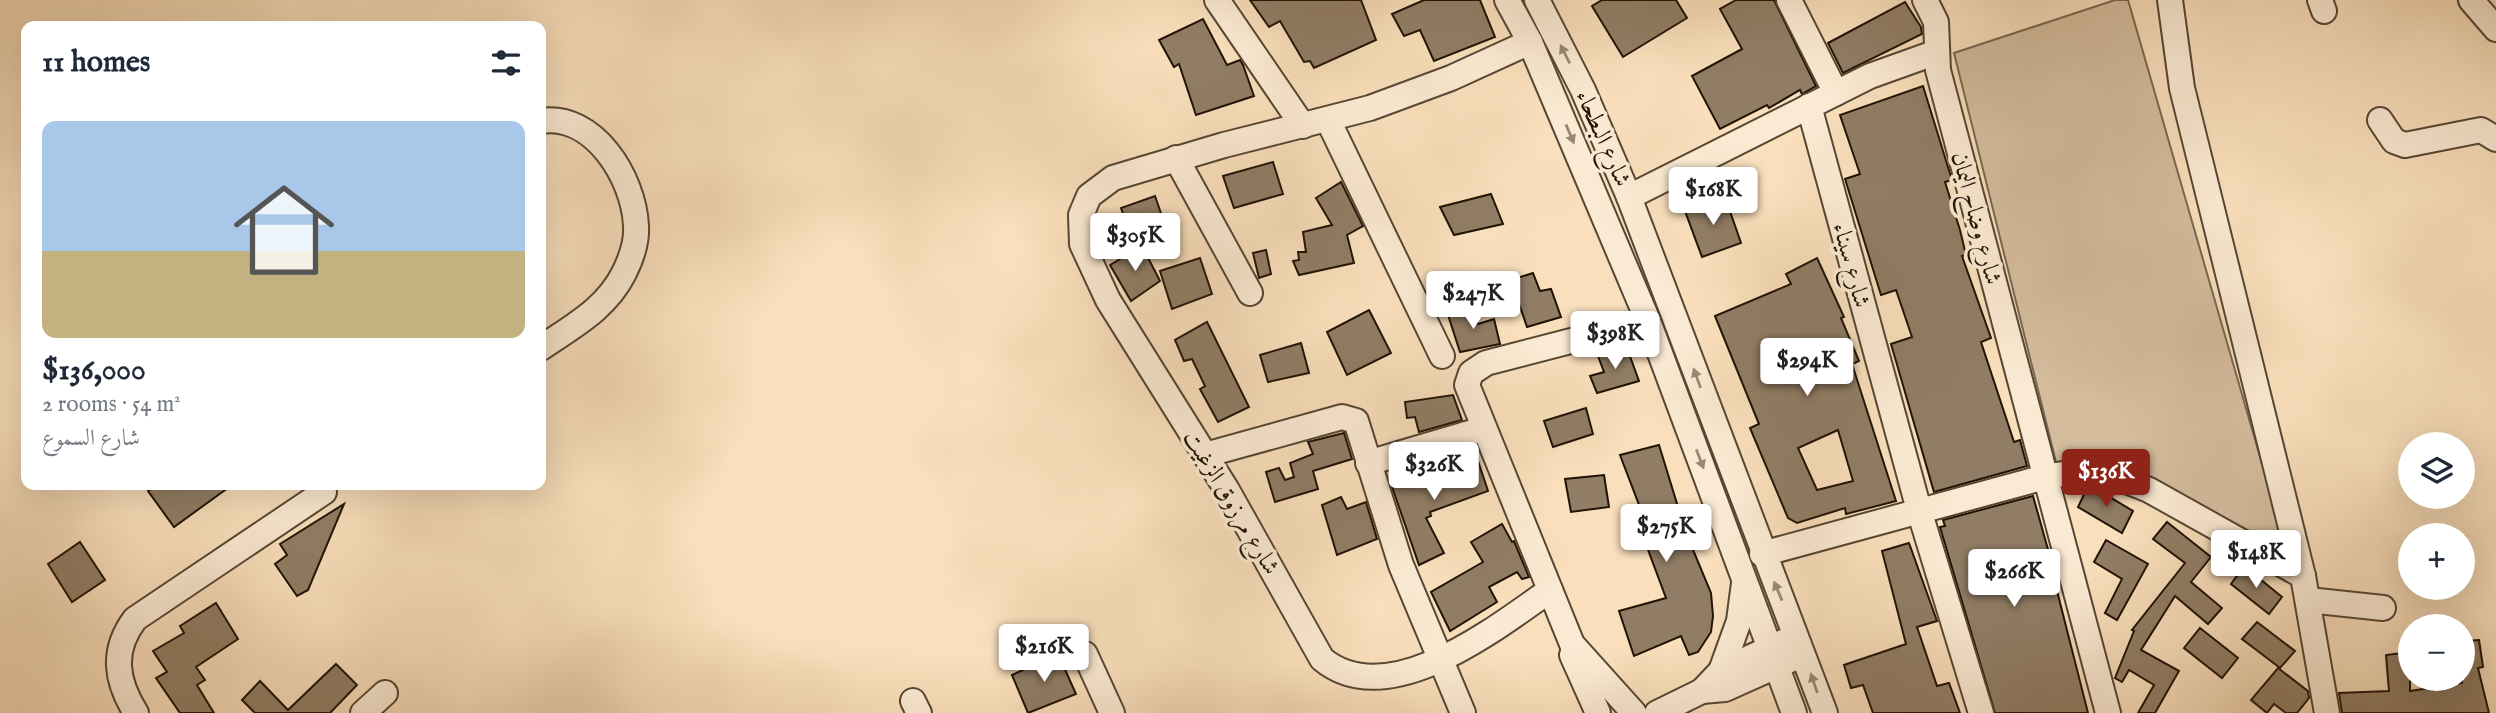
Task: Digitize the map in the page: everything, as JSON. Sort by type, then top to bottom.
[{"type":"street","points":[[1217,0],[1303,126]]},
{"type":"street","name":"شارع البطحاء","points":[[1507,0],[1526,34],[1648,321],[1794,713]]},
{"type":"street","points":[[1789,0],[1836,93]]},
{"type":"street","name":"شارع وضاح اليمان","points":[[1925,0],[1936,22],[1938,70],[2108,713]]},
{"type":"street","points":[[2170,0],[2182,88],[2303,576],[2327,713]]},
{"type":"street","points":[[2471,0],[2496,29]]},
{"type":"street","name":"شارع مرزوق الزغيت","points":[[1541,7],[1526,34],[1451,78],[1328,120],[1176,158],[1113,178],[1096,189],[1081,215],[1080,234],[1097,277],[1121,323],[1205,455],[1315,649],[1330,668],[1361,685],[1384,686],[1442,664],[1550,590]]},
{"type":"street","name":"شارع البطحاء","points":[[1541,7],[1583,90],[1629,197],[1762,554],[1825,713]]},
{"type":"street","points":[[1629,197],[1889,68],[1937,52]]},
{"type":"street","name":"شارع سيناء","points":[[1809,106],[1919,510],[1981,713]]},
{"type":"street","points":[[1328,120],[1442,356]]},
{"type":"street","points":[[2380,120],[2394,141],[2405,145],[2482,130],[2496,139]]},
{"type":"street","points":[[546,121],[568,122],[594,137],[622,178],[636,226],[625,271],[608,298],[585,319],[546,345]]},
{"type":"street","points":[[1176,158],[1250,293]]},
{"type":"street","points":[[1598,713],[1575,667],[1572,644],[1467,385],[1475,369],[1493,361],[1648,321]]},
{"type":"street","points":[[1205,455],[1346,417],[1359,424],[1368,463],[1401,565],[1463,713]]},
{"type":"street","points":[[1368,463],[1483,429]]},
{"type":"street","points":[[1762,554],[2045,477],[2087,472],[2126,480],[2303,576]]},
{"type":"street","points":[[136,713],[124,693],[118,667],[121,641],[135,619],[322,490]]},
{"type":"street","points":[[1657,713],[1702,691],[1721,671],[1739,621],[1744,575]]},
{"type":"street","points":[[2308,600],[2383,608]]},
{"type":"street","points":[[1572,644],[1634,713]]},
{"type":"street","points":[[1721,671],[1800,645]]},
{"type":"street","points":[[1085,654],[1112,713]]},
{"type":"street","points":[[1702,691],[1725,689],[1773,656]]},
{"type":"street","points":[[363,713],[385,693]]},
{"type":"shaded area","points":[[2115,0],[2128,0],[2293,571],[2165,490],[2057,466],[1954,53]]},
{"type":"building","points":[[1250,0],[1361,0],[1376,40],[1314,68],[1310,61],[1304,62],[1280,21],[1269,27]]},
{"type":"building","points":[[1424,0],[1480,0],[1495,37],[1434,61],[1420,30],[1404,36],[1392,14]]},
{"type":"building","points":[[1602,0],[1676,0],[1687,18],[1623,57],[1592,6]]},
{"type":"building","points":[[1736,0],[1774,0],[1816,86],[1802,94],[1800,90],[1769,108],[1767,105],[1720,129],[1692,76],[1742,49],[1720,9]]},
{"type":"building","points":[[1905,2],[1921,27],[1922,34],[1843,73],[1828,43]]},
{"type":"building","points":[[1203,19],[1227,65],[1240,60],[1254,96],[1196,115],[1179,64],[1174,67],[1159,40]]},
{"type":"building","points":[[1923,86],[1952,180],[1945,182],[1966,255],[1962,256],[1991,338],[1981,342],[2014,442],[2020,440],[2027,466],[1934,492],[1891,344],[1912,337],[1896,290],[1881,295],[1845,179],[1860,174],[1840,115]]},
{"type":"building","points":[[1273,162],[1283,194],[1234,208],[1223,176]]},
{"type":"building","points":[[1341,182],[1363,226],[1347,235],[1354,263],[1299,275],[1293,261],[1299,260],[1298,252],[1306,252],[1303,232],[1332,225],[1316,198]]},
{"type":"building","points":[[1491,194],[1503,224],[1454,235],[1440,207]]},
{"type":"building","points":[[1155,196],[1165,225],[1131,237],[1121,208]]},
{"type":"building","points":[[1725,197],[1741,243],[1702,257],[1685,211]]},
{"type":"building","points":[[1142,246],[1160,281],[1131,301],[1110,265]]},
{"type":"building","points":[[1266,250],[1271,274],[1259,278],[1253,253]]},
{"type":"building","points":[[1200,258],[1212,294],[1172,309],[1160,271]]},
{"type":"building","points":[[1817,258],[1844,317],[1841,318],[1859,361],[1852,364],[1896,501],[1846,514],[1845,508],[1797,523],[1788,518],[1750,428],[1759,424],[1715,316],[1791,284],[1786,274]],"holes":[[[1838,430],[1853,481],[1817,490],[1798,448]]]},
{"type":"building","points":[[1533,273],[1540,291],[1551,289],[1561,317],[1527,327],[1511,280]]},
{"type":"building","points":[[1472,307],[1478,324],[1494,319],[1500,344],[1460,352],[1448,315]]},
{"type":"building","points":[[1369,310],[1391,353],[1347,375],[1327,332]]},
{"type":"building","points":[[1207,322],[1249,407],[1218,422],[1200,389],[1205,386],[1192,359],[1184,361],[1175,340]]},
{"type":"building","points":[[1301,343],[1309,373],[1268,382],[1260,355]]},
{"type":"building","points":[[1627,348],[1639,381],[1597,393],[1590,376],[1604,372],[1598,356]]},
{"type":"building","points":[[1453,395],[1462,420],[1419,432],[1415,417],[1407,418],[1405,402]]},
{"type":"building","points":[[1586,408],[1593,434],[1553,447],[1544,421]]},
{"type":"building","points":[[1344,433],[1352,459],[1313,471],[1318,489],[1275,502],[1266,472],[1279,468],[1285,480],[1294,477],[1290,463],[1313,454],[1308,442]]},
{"type":"building","points":[[1659,445],[1686,533],[1711,593],[1713,616],[1711,632],[1698,652],[1689,655],[1681,636],[1634,656],[1619,611],[1666,598],[1647,547],[1654,544],[1620,455]]},
{"type":"building","points":[[1477,458],[1488,491],[1430,512],[1431,516],[1426,518],[1444,553],[1419,565],[1390,481],[1416,474],[1418,478]]},
{"type":"building","points":[[1604,475],[1609,507],[1571,512],[1565,479]]},
{"type":"building","points":[[2087,488],[2098,490],[2133,511],[2122,533],[2078,507]]},
{"type":"building","points":[[150,490],[225,490],[174,527]]},
{"type":"building","points":[[2033,496],[2056,578],[2054,579],[2088,713],[1995,713],[1940,527],[1945,526],[1943,520]]},
{"type":"building","points":[[1341,497],[1347,509],[1366,502],[1377,539],[1337,555],[1322,505]]},
{"type":"building","points":[[344,504],[308,590],[297,596],[275,564],[287,555],[280,544]]},
{"type":"building","points":[[2167,522],[2211,557],[2191,582],[2222,608],[2208,624],[2175,596],[2141,650],[2179,671],[2155,713],[2138,713],[2154,685],[2129,670],[2122,682],[2115,678],[2134,631],[2132,630],[2185,563],[2153,539]]},
{"type":"building","points":[[1502,524],[1512,542],[1514,541],[1529,577],[1522,579],[1517,572],[1489,587],[1497,602],[1450,631],[1431,592],[1483,562],[1471,542]]},
{"type":"building","points":[[2106,540],[2148,564],[2117,620],[2105,613],[2122,579],[2094,562]]},
{"type":"building","points":[[80,542],[105,580],[72,602],[48,564]]},
{"type":"building","points":[[1909,543],[1937,621],[1917,627],[1937,686],[1949,683],[1960,713],[1873,713],[1863,685],[1851,688],[1844,665],[1906,644],[1882,551]]},
{"type":"building","points":[[2244,566],[2282,597],[2269,614],[2231,584]]},
{"type":"building","points":[[216,603],[238,639],[196,667],[205,680],[197,685],[214,713],[180,713],[156,678],[167,672],[153,651],[184,633],[180,626]]},
{"type":"building","points":[[2257,622],[2295,651],[2280,668],[2242,639]]},
{"type":"building","points":[[2200,628],[2238,658],[2222,678],[2184,648]]},
{"type":"building","points":[[2475,640],[2479,640],[2483,667],[2478,668],[2489,713],[2342,713],[2339,693],[2389,691],[2386,655],[2398,654],[2398,691],[2475,691]]},
{"type":"building","points":[[1058,654],[1076,694],[1028,713],[1012,675]]},
{"type":"building","points":[[336,664],[357,685],[330,713],[255,713],[242,700],[260,681],[288,710]]},
{"type":"building","points":[[2278,668],[2308,691],[2309,698],[2297,713],[2286,713],[2274,704],[2267,713],[2251,700]]}]
